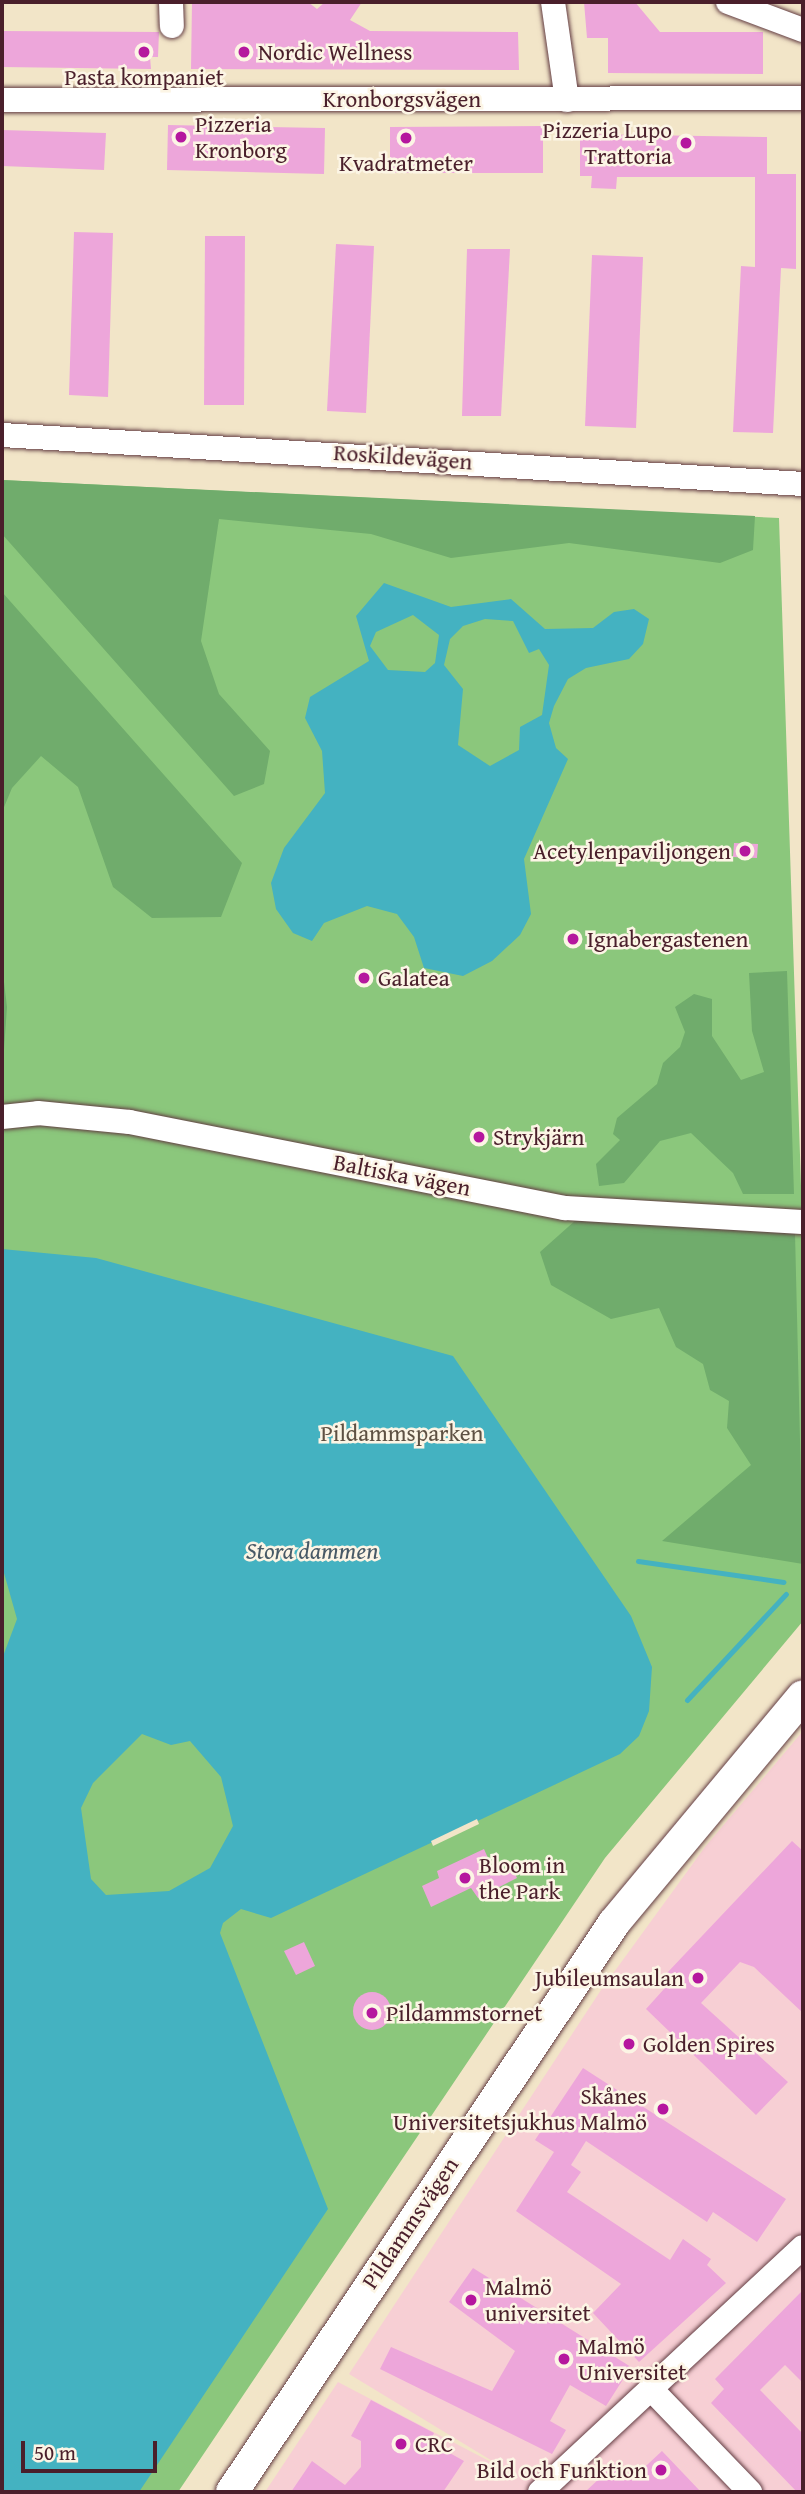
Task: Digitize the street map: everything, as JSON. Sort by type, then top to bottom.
[{"type":"main road","name":"Pildammsvägen","points":[[232,2492],[614,1923],[803,1696]]},
{"type":"street","points":[[553,2],[567,100]]},
{"type":"street","points":[[728,2],[803,30]]},
{"type":"street","name":"Kronborgsvägen","points":[[2,100],[803,98]]},
{"type":"street","name":"Roskildevägen","points":[[2,435],[803,484]]},
{"type":"street","name":"Baltiska vägen","points":[[2,1117],[38,1113],[130,1122],[565,1208],[803,1222]]},
{"type":"street","points":[[540,2492],[803,2246]]},
{"type":"street","points":[[651,2389],[750,2492]]},
{"type":"shaded area","name":"Skånes Universitetsjukhus Malmö","points":[[803,1731],[803,2492],[265,2492],[338,2382],[512,2473],[349,2374],[601,1990],[705,1847]]},
{"type":"green space","name":"Pildammsparken","points":[[2,480],[779,518],[803,1246],[803,1621],[605,1858],[178,2492],[2,2492]]},
{"type":"green space","points":[[2,480],[755,516],[753,550],[720,563],[569,543],[451,558],[371,534],[219,519],[201,641],[219,694],[270,751],[264,784],[234,796],[2,534]]},
{"type":"green space","points":[[2,592],[242,863],[221,917],[152,918],[113,887],[78,787],[41,756],[12,788],[2,812]]},
{"type":"green space","points":[[2,965],[7,1007],[2,1078]]},
{"type":"green space","points":[[787,971],[794,1194],[743,1194],[733,1173],[691,1133],[660,1141],[624,1183],[599,1186],[596,1164],[620,1140],[613,1134],[617,1118],[657,1084],[663,1063],[680,1047],[685,1032],[675,1007],[694,994],[712,999],[712,1036],[741,1080],[764,1072],[752,1031],[749,973]]},
{"type":"green space","points":[[577,1219],[795,1233],[803,1564],[662,1541],[751,1465],[727,1428],[729,1401],[710,1390],[703,1364],[676,1347],[659,1308],[611,1319],[551,1285],[540,1252]]},
{"type":"water","points":[[384,583],[451,607],[511,599],[545,629],[593,628],[614,612],[634,609],[649,619],[643,644],[629,659],[586,668],[568,679],[554,706],[549,723],[556,748],[568,759],[524,859],[531,914],[520,935],[492,961],[463,976],[424,968],[414,937],[397,914],[367,906],[324,923],[312,941],[293,933],[276,909],[271,883],[284,848],[325,793],[322,751],[305,718],[310,697],[369,661],[356,616]],"holes":[[[413,615],[439,635],[435,663],[425,672],[388,670],[370,646],[376,632]],[[485,619],[513,621],[529,653],[539,649],[549,665],[542,715],[520,727],[519,750],[490,766],[458,745],[463,689],[444,665],[450,639],[463,626]]]},
{"type":"water","name":"Stora dammen","points":[[2,1249],[96,1258],[453,1356],[631,1616],[652,1667],[649,1711],[639,1736],[620,1754],[271,1918],[241,1909],[223,1923],[220,1933],[328,2209],[139,2492],[2,2492],[2,1659],[17,1619],[2,1566]],"holes":[[[142,1734],[171,1745],[190,1741],[221,1777],[233,1826],[210,1868],[169,1891],[106,1895],[91,1879],[81,1808],[93,1783]]]},
{"type":"pier","points":[[477,1819],[479,1824],[433,1846],[431,1841]]},
{"type":"building","points":[[192,2],[308,2],[317,9],[325,2],[362,2],[350,20],[370,31],[518,32],[519,70],[191,69]]},
{"type":"building","points":[[584,2],[635,2],[660,32],[763,32],[763,74],[608,73],[608,38],[587,38]]},
{"type":"building","points":[[2,31],[159,32],[158,57],[150,57],[151,69],[2,67]]},
{"type":"building","points":[[168,125],[325,128],[324,174],[167,170]]},
{"type":"building","points":[[543,126],[543,173],[390,173],[390,127]]},
{"type":"building","points":[[2,130],[106,133],[104,170],[2,166]]},
{"type":"building","points":[[580,134],[767,137],[767,174],[796,174],[796,269],[781,268],[773,433],[733,432],[741,266],[755,267],[755,177],[617,177],[616,189],[591,188],[592,176],[580,176]]},
{"type":"building","points":[[74,232],[113,233],[108,397],[69,395]]},
{"type":"building","points":[[205,236],[245,236],[244,405],[204,405]]},
{"type":"building","points":[[336,244],[374,246],[366,413],[327,411]]},
{"type":"building","points":[[467,249],[510,249],[501,416],[462,416]]},
{"type":"building","points":[[592,255],[643,257],[636,428],[585,426]]},
{"type":"building","name":"Acetylenpaviljongen","points":[[734,843],[758,844],[757,858],[733,857]]},
{"type":"building","name":"Jubileumsaulan","points":[[792,1841],[803,1851],[803,2013],[754,1967],[740,1962],[701,2003],[788,2082],[756,2115],[646,2009],[673,1979],[667,1973]]},
{"type":"building","name":"Bloom in the Park","points":[[484,1849],[495,1874],[511,1865],[517,1878],[478,1898],[471,1888],[431,1907],[422,1886],[439,1878],[437,1871]]},
{"type":"building","points":[[304,1942],[315,1966],[296,1975],[284,1951]]},
{"type":"building","name":"Pildammstornet","points":[[372,1992],[385,1998],[391,2011],[385,2024],[372,2030],[359,2024],[353,2011],[359,1998]]},
{"type":"building","points":[[583,2068],[786,2199],[757,2242],[713,2212],[707,2222],[586,2141],[571,2165],[581,2172],[567,2192],[670,2260],[683,2239],[711,2259],[707,2265],[726,2283],[639,2362],[593,2313],[621,2284],[516,2211],[554,2152],[535,2140]]},
{"type":"building","name":"Malmö Universitet","points":[[473,2268],[631,2367],[606,2406],[570,2385],[550,2421],[566,2430],[552,2454],[380,2369],[391,2347],[492,2391],[515,2351],[449,2302]]},
{"type":"building","points":[[803,2290],[803,2383],[785,2365],[760,2390],[803,2434],[803,2492],[797,2492],[711,2403],[724,2389],[715,2379]]},
{"type":"building","name":"CRC","points":[[371,2400],[434,2433],[430,2442],[464,2461],[443,2492],[291,2492],[312,2461],[345,2485],[361,2467],[361,2441],[351,2436]]},
{"type":"building","name":"Bild och Funktion","points":[[662,2451],[701,2492],[585,2492],[618,2461],[633,2478]]},
{"type":"waterway","points":[[638,1561],[783,1582]]},
{"type":"waterway","points":[[687,1700],[786,1594]]},
{"type":"place","name":"Pasta kompaniet","points":[[144,52]]},
{"type":"place","name":"Nordic Wellness","points":[[244,52]]},
{"type":"place","name":"Pizzeria Kronborg","points":[[181,137]]},
{"type":"place","name":"Kvadratmeter","points":[[406,138]]},
{"type":"place","name":"Pizzeria Lupo Trattoria","points":[[686,143]]},
{"type":"place","name":"Acetylenpaviljongen","points":[[745,851]]},
{"type":"place","name":"Ignabergastenen","points":[[573,939]]},
{"type":"place","name":"Galatea","points":[[364,978]]},
{"type":"place","name":"Strykjärn","points":[[479,1137]]},
{"type":"place","name":"Bloom in the Park","points":[[465,1878]]},
{"type":"place","name":"Jubileumsaulan","points":[[698,1978]]},
{"type":"place","name":"Pildammstornet","points":[[372,2013]]},
{"type":"place","name":"Golden Spires","points":[[629,2044]]},
{"type":"place","name":"Skånes Universitetsjukhus Malmö","points":[[663,2109]]},
{"type":"place","name":"Malmö universitet","points":[[471,2300]]},
{"type":"place","name":"Malmö Universitet","points":[[564,2359]]},
{"type":"place","name":"CRC","points":[[401,2444]]},
{"type":"place","name":"Bild och Funktion","points":[[661,2470]]}]
